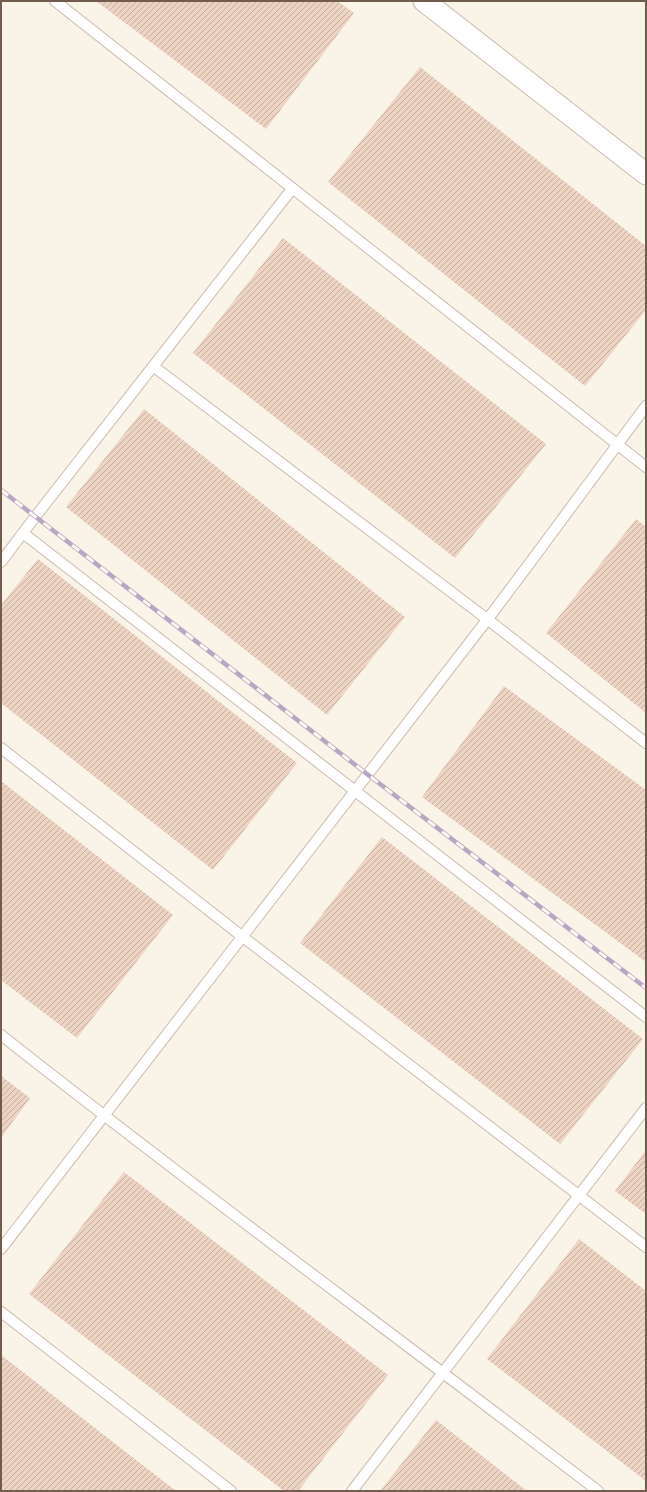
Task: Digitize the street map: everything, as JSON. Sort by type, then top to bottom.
[{"type":"street","points":[[424,1],[646,174]]},
{"type":"lane","points":[[55,1],[646,467]]},
{"type":"lane","points":[[1,562],[292,189]]},
{"type":"lane","points":[[153,366],[488,619],[646,743]]},
{"type":"lane","points":[[1,1249],[488,619],[646,406]]},
{"type":"lane","points":[[23,533],[646,1017]]},
{"type":"lane","points":[[1,748],[243,937],[646,1247]]},
{"type":"lane","points":[[1,1035],[103,1116],[443,1372],[598,1491]]},
{"type":"lane","points":[[352,1491],[646,1108]]},
{"type":"lane","points":[[1,1312],[231,1491]]},
{"type":"building","points":[[96,1],[337,1],[354,13],[266,129]]},
{"type":"building","points":[[420,67],[646,246],[646,310],[585,386],[328,182]]},
{"type":"building","points":[[283,238],[546,444],[455,558],[193,353]]},
{"type":"building","points":[[144,409],[405,617],[327,715],[66,507]]},
{"type":"building","points":[[636,519],[646,527],[646,713],[546,633]]},
{"type":"building","points":[[38,559],[297,763],[213,870],[1,703],[1,605]]},
{"type":"building","points":[[504,686],[646,790],[646,962],[422,797]]},
{"type":"building","points":[[1,781],[173,915],[77,1038],[1,980]]},
{"type":"building","points":[[382,837],[643,1039],[560,1144],[300,943]]},
{"type":"building","points":[[1,1076],[30,1098],[1,1138]]},
{"type":"building","points":[[646,1150],[646,1214],[615,1191]]},
{"type":"building","points":[[124,1172],[388,1375],[298,1491],[284,1491],[29,1294]]},
{"type":"building","points":[[579,1239],[646,1291],[646,1481],[487,1359]]},
{"type":"building","points":[[1,1355],[176,1491],[1,1491]]},
{"type":"building","points":[[436,1420],[527,1491],[380,1491]]},
{"type":"railway","points":[[1,490],[646,988]]}]
